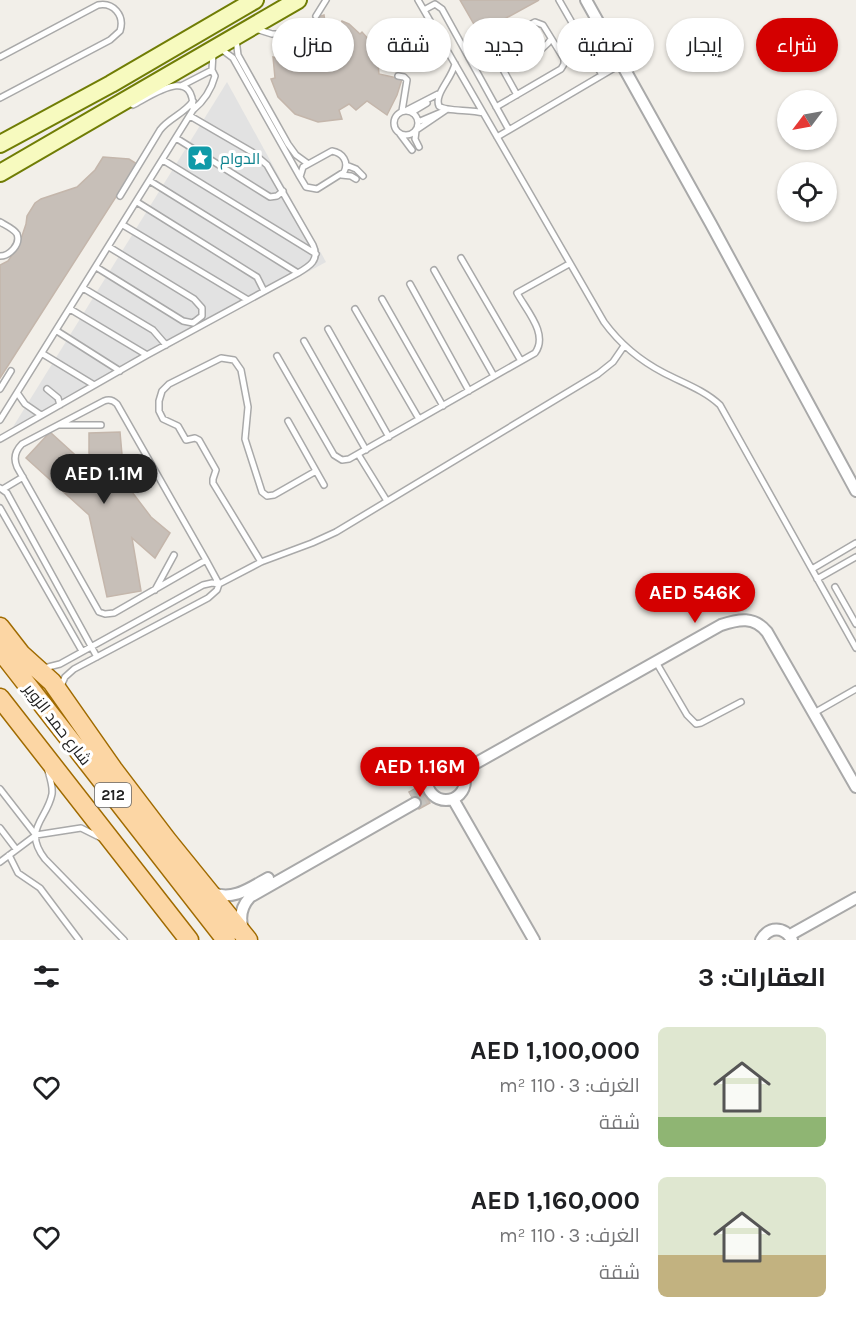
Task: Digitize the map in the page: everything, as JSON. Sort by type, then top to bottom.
[{"type":"main road","points":[[0,144],[111,84],[255,0]]},
{"type":"main road","points":[[3,171],[298,0]]},
{"type":"main road","points":[[49,144],[30,144],[28,137],[111,84]]},
{"type":"main road","points":[[0,627],[21,654],[60,692],[113,770],[248,940]]},
{"type":"main road","name":"شارع حمد الزوير","points":[[0,650],[226,940]]},
{"type":"main road","name":"شارع حمد الزوير","points":[[0,698],[189,940]]},
{"type":"street","points":[[586,0],[596,18]]},
{"type":"street","points":[[625,72],[856,491]]},
{"type":"street","points":[[848,474],[856,485]]},
{"type":"street","points":[[462,771],[721,625],[741,619],[754,621],[768,632],[856,787]]},
{"type":"street","points":[[442,762],[456,764],[462,771],[466,781],[464,788],[453,799],[441,800],[428,792],[431,770],[442,762]]},
{"type":"street","points":[[453,799],[534,940]]},
{"type":"street","points":[[207,890],[224,896],[245,891],[413,800],[250,897],[243,906],[240,916],[248,940]]},
{"type":"street","points":[[761,940],[773,929],[781,930],[791,938],[856,898]]},
{"type":"lane","points":[[316,16],[326,0]]},
{"type":"lane","points":[[418,0],[604,322],[624,346],[651,366],[704,393],[720,405],[856,648]]},
{"type":"lane","points":[[559,0],[602,75]]},
{"type":"lane","points":[[424,10],[435,4],[441,7],[463,47]]},
{"type":"lane","points":[[0,57],[98,5],[110,5],[121,20],[120,30],[110,40],[0,98]]},
{"type":"lane","points":[[252,26],[272,33]]},
{"type":"lane","points":[[496,107],[563,67],[564,59],[545,28]]},
{"type":"lane","points":[[237,35],[235,45],[238,55],[291,150],[306,163]]},
{"type":"lane","points":[[545,47],[551,39]]},
{"type":"lane","points":[[0,420],[191,113],[203,102],[215,76],[212,70],[215,47],[224,50],[233,58],[306,187],[313,189],[321,187],[341,175],[346,165]]},
{"type":"lane","points":[[412,150],[394,123],[396,116],[438,94],[450,78],[455,64]]},
{"type":"lane","points":[[128,107],[170,86],[181,86],[212,70]]},
{"type":"lane","points":[[477,72],[509,130]]},
{"type":"lane","points":[[505,72],[517,95]]},
{"type":"lane","points":[[497,137],[607,72]]},
{"type":"lane","points":[[398,76],[407,80],[407,111]]},
{"type":"lane","points":[[181,86],[188,90],[193,101],[191,113]]},
{"type":"lane","points":[[438,94],[437,102],[446,110]]},
{"type":"lane","points":[[120,196],[160,130],[193,101]]},
{"type":"lane","points":[[418,123],[433,114],[446,110],[461,109],[483,113]]},
{"type":"lane","points":[[399,133],[406,135],[446,110]]},
{"type":"lane","points":[[407,111],[417,117],[415,139],[419,147]]},
{"type":"lane","points":[[49,144],[118,113]]},
{"type":"lane","points":[[0,439],[312,264],[316,254],[313,245],[283,191],[263,161],[191,113]]},
{"type":"lane","points":[[176,138],[270,197],[277,196],[283,191]]},
{"type":"lane","points":[[300,177],[300,172],[306,163],[332,151],[342,155],[346,165],[356,169],[363,176]]},
{"type":"lane","points":[[163,160],[316,254]]},
{"type":"lane","points":[[341,175],[356,179]]},
{"type":"lane","points":[[150,181],[298,273]]},
{"type":"lane","points":[[136,202],[256,277],[264,291]]},
{"type":"lane","points":[[0,222],[15,232],[17,243],[11,252],[4,256],[0,255]]},
{"type":"lane","points":[[123,225],[248,300]]},
{"type":"lane","points":[[96,267],[183,321],[193,323],[202,316],[202,308],[194,299],[109,247]]},
{"type":"lane","points":[[461,258],[521,361]]},
{"type":"lane","points":[[277,356],[334,456],[346,460],[535,352],[540,341],[539,332],[517,293],[569,264]]},
{"type":"lane","points":[[434,270],[494,376]]},
{"type":"lane","points":[[410,284],[469,391]]},
{"type":"lane","points":[[83,288],[153,330],[166,345]]},
{"type":"lane","points":[[382,299],[443,406]]},
{"type":"lane","points":[[70,309],[147,355]]},
{"type":"lane","points":[[355,309],[419,419]]},
{"type":"lane","points":[[327,329],[389,437]]},
{"type":"lane","points":[[57,331],[120,370]]},
{"type":"lane","points":[[304,341],[366,450]]},
{"type":"lane","points":[[37,668],[54,666],[203,585],[219,584],[261,562],[325,538],[598,374],[613,362],[624,346]]},
{"type":"lane","points":[[43,354],[94,385]]},
{"type":"lane","points":[[261,562],[213,483],[216,470],[199,440],[195,438],[186,440],[178,426],[167,423],[164,419],[158,404],[162,390],[173,381],[217,360],[226,357],[234,360],[241,370],[249,411],[245,439],[262,492],[267,496],[274,495],[316,471]]},
{"type":"lane","points":[[0,388],[11,371]]},
{"type":"lane","points":[[47,389],[58,398],[60,405]]},
{"type":"lane","points":[[18,394],[25,404],[41,416]]},
{"type":"lane","points":[[60,692],[62,683],[69,673],[208,598],[217,590],[219,584],[206,560],[115,402],[104,401],[19,447],[15,459],[22,477],[99,612],[111,614],[206,560]]},
{"type":"lane","points":[[288,422],[324,485]]},
{"type":"lane","points":[[58,425],[101,425]]},
{"type":"lane","points":[[358,454],[387,501]]},
{"type":"lane","points":[[22,477],[2,488],[7,493],[97,657]]},
{"type":"lane","points":[[0,508],[82,651]]},
{"type":"lane","points":[[812,569],[856,543]]},
{"type":"lane","points":[[155,590],[174,555]]},
{"type":"lane","points":[[817,579],[856,556]]},
{"type":"lane","points":[[835,587],[856,624]]},
{"type":"lane","points":[[656,662],[687,716],[696,724],[741,702]]},
{"type":"lane","points":[[814,713],[856,689]]},
{"type":"lane","points":[[32,740],[48,772],[53,791],[50,802],[38,823],[36,835],[38,846],[45,859],[124,940]]},
{"type":"lane","points":[[0,789],[36,835]]},
{"type":"lane","points":[[0,828],[16,849]]},
{"type":"lane","points":[[0,862],[36,835],[81,828],[103,840],[129,863]]},
{"type":"lane","points":[[9,855],[18,873],[40,888],[80,940]]},
{"type":"shaded area","points":[[227,82],[326,262],[8,435]]},
{"type":"building","points":[[460,0],[539,0],[506,18],[470,18]]},
{"type":"building","points":[[354,29],[366,36],[366,72],[379,72],[379,74],[402,79],[387,115],[367,101],[356,110],[349,104],[339,110],[342,119],[318,122],[295,114],[278,97],[271,79],[275,78],[274,72],[354,72]]},
{"type":"building","points":[[103,157],[129,159],[137,164],[0,378],[0,265],[8,261],[19,245],[27,216],[35,203],[77,187],[95,170]]},
{"type":"building","points":[[50,432],[94,472],[89,453],[89,433],[120,432],[123,466],[129,488],[151,517],[170,533],[155,558],[132,538],[141,591],[107,597],[89,515],[26,458]]},
{"type":"building","points":[[420,786],[430,803],[419,809],[409,792]]},
{"type":"tunnel","points":[[412,797],[422,790]]},
{"type":"tunnel","points":[[415,803],[427,798]]},
{"type":"place","name":"الدوام","points":[[200,158]]}]
